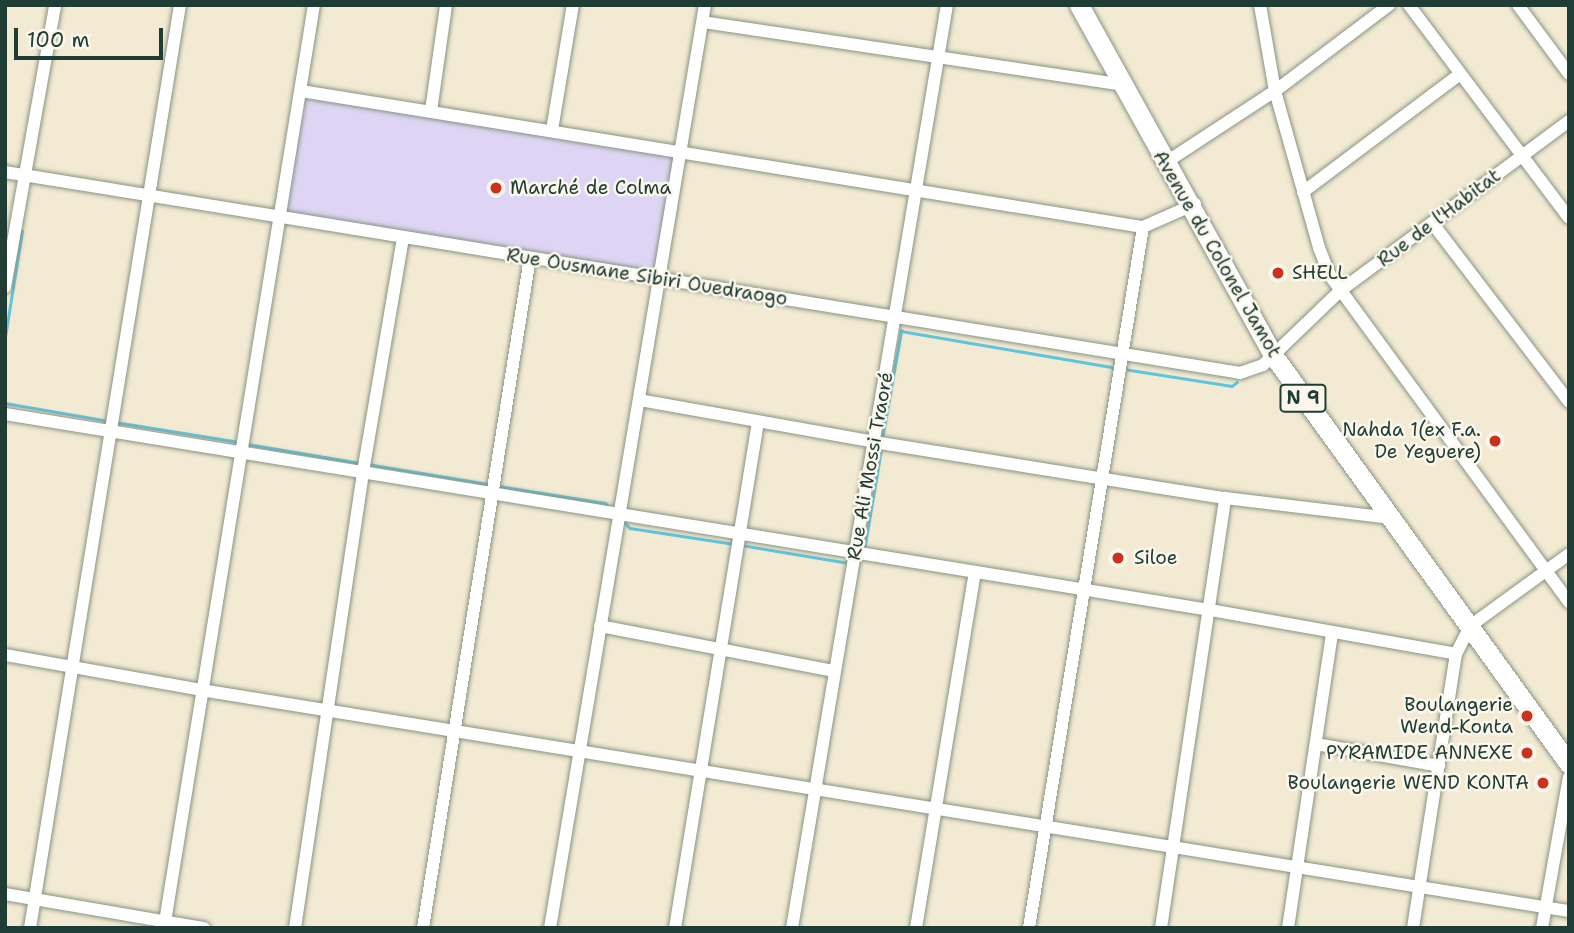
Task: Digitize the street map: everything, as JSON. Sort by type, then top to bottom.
[{"type":"main road","name":"Avenue du Colonel Jamot","points":[[1079,5],[1174,158],[1193,204]]},
{"type":"main road","name":"Avenue du Colonel Jamot","points":[[1092,5],[1129,85],[1277,351],[1390,518],[1569,744]]},
{"type":"main road","name":"Avenue du Colonel Jamot","points":[[1277,351],[1474,623],[1569,764]]},
{"type":"street","points":[[5,287],[55,5]]},
{"type":"street","points":[[30,928],[180,5]]},
{"type":"street","points":[[164,925],[314,5]]},
{"type":"street","points":[[431,111],[446,5]]},
{"type":"street","points":[[552,130],[573,5]]},
{"type":"street","points":[[550,928],[678,151],[705,5]]},
{"type":"street","name":"Rue Ali Mossi Traoré","points":[[792,928],[947,5]]},
{"type":"street","points":[[1260,5],[1275,91],[1303,192],[1319,248],[1340,291],[1569,602]]},
{"type":"street","points":[[1174,158],[1275,91],[1389,5]]},
{"type":"street","points":[[1409,5],[1458,75],[1569,218]]},
{"type":"street","points":[[1518,5],[1569,74]]},
{"type":"street","points":[[702,22],[1129,85]]},
{"type":"street","points":[[1303,192],[1458,75]]},
{"type":"street","points":[[301,91],[1143,227],[1193,204]]},
{"type":"street","name":"Rue de l'Habitat","points":[[1277,351],[1340,291],[1569,121]]},
{"type":"street","name":"Rue Ousmane Sibiri Ouedraogo","points":[[5,172],[1240,373],[1253,371],[1277,351]]},
{"type":"street","points":[[1433,224],[1569,402]]},
{"type":"street","points":[[1029,928],[1143,227]]},
{"type":"street","points":[[295,928],[363,472],[403,237]]},
{"type":"street","points":[[423,928],[457,732],[530,258]]},
{"type":"street","points":[[639,400],[874,442],[1225,498],[1390,518]]},
{"type":"street","points":[[5,414],[1210,610],[1332,634],[1456,654]]},
{"type":"street","points":[[675,928],[758,422]]},
{"type":"street","points":[[1161,928],[1225,498]]},
{"type":"street","points":[[1413,928],[1456,654],[1474,623],[1569,554]]},
{"type":"street","points":[[916,928],[975,572]]},
{"type":"street","points":[[600,626],[834,671]]},
{"type":"street","points":[[1288,928],[1332,634]]},
{"type":"street","points":[[5,655],[457,732],[1569,911]]},
{"type":"street","points":[[1315,744],[1439,766]]},
{"type":"street","points":[[1542,928],[1569,777]]},
{"type":"street","points":[[5,894],[164,925],[204,928]]},
{"type":"shaded area","points":[[301,91],[678,151],[658,278],[281,218]]},
{"type":"waterway","points":[[5,337],[22,231]]},
{"type":"waterway","points":[[882,439],[901,331],[1117,368]]},
{"type":"waterway","points":[[1124,369],[1232,386],[1237,382]]},
{"type":"waterway","points":[[5,403],[109,421]]},
{"type":"waterway","points":[[115,422],[240,442]]},
{"type":"waterway","points":[[247,444],[361,463]]},
{"type":"waterway","points":[[864,550],[881,449]]},
{"type":"waterway","points":[[367,464],[489,484]]},
{"type":"waterway","points":[[499,486],[605,503],[608,506]]},
{"type":"waterway","points":[[623,521],[630,528],[734,544]]},
{"type":"waterway","points":[[741,545],[848,563]]},
{"type":"place","name":"Marché de Colma","points":[[496,188]]},
{"type":"place","name":"SHELL","points":[[1278,273]]},
{"type":"place","name":"Nahda 1(ex F.a. De Yeguere)","points":[[1495,441]]},
{"type":"place","name":"Siloe","points":[[1118,558]]},
{"type":"place","name":"Boulangerie Wend-Konta","points":[[1527,716]]},
{"type":"place","name":"PYRAMIDE ANNEXE","points":[[1527,753]]},
{"type":"place","name":"Boulangerie WEND KONTA","points":[[1543,783]]}]
